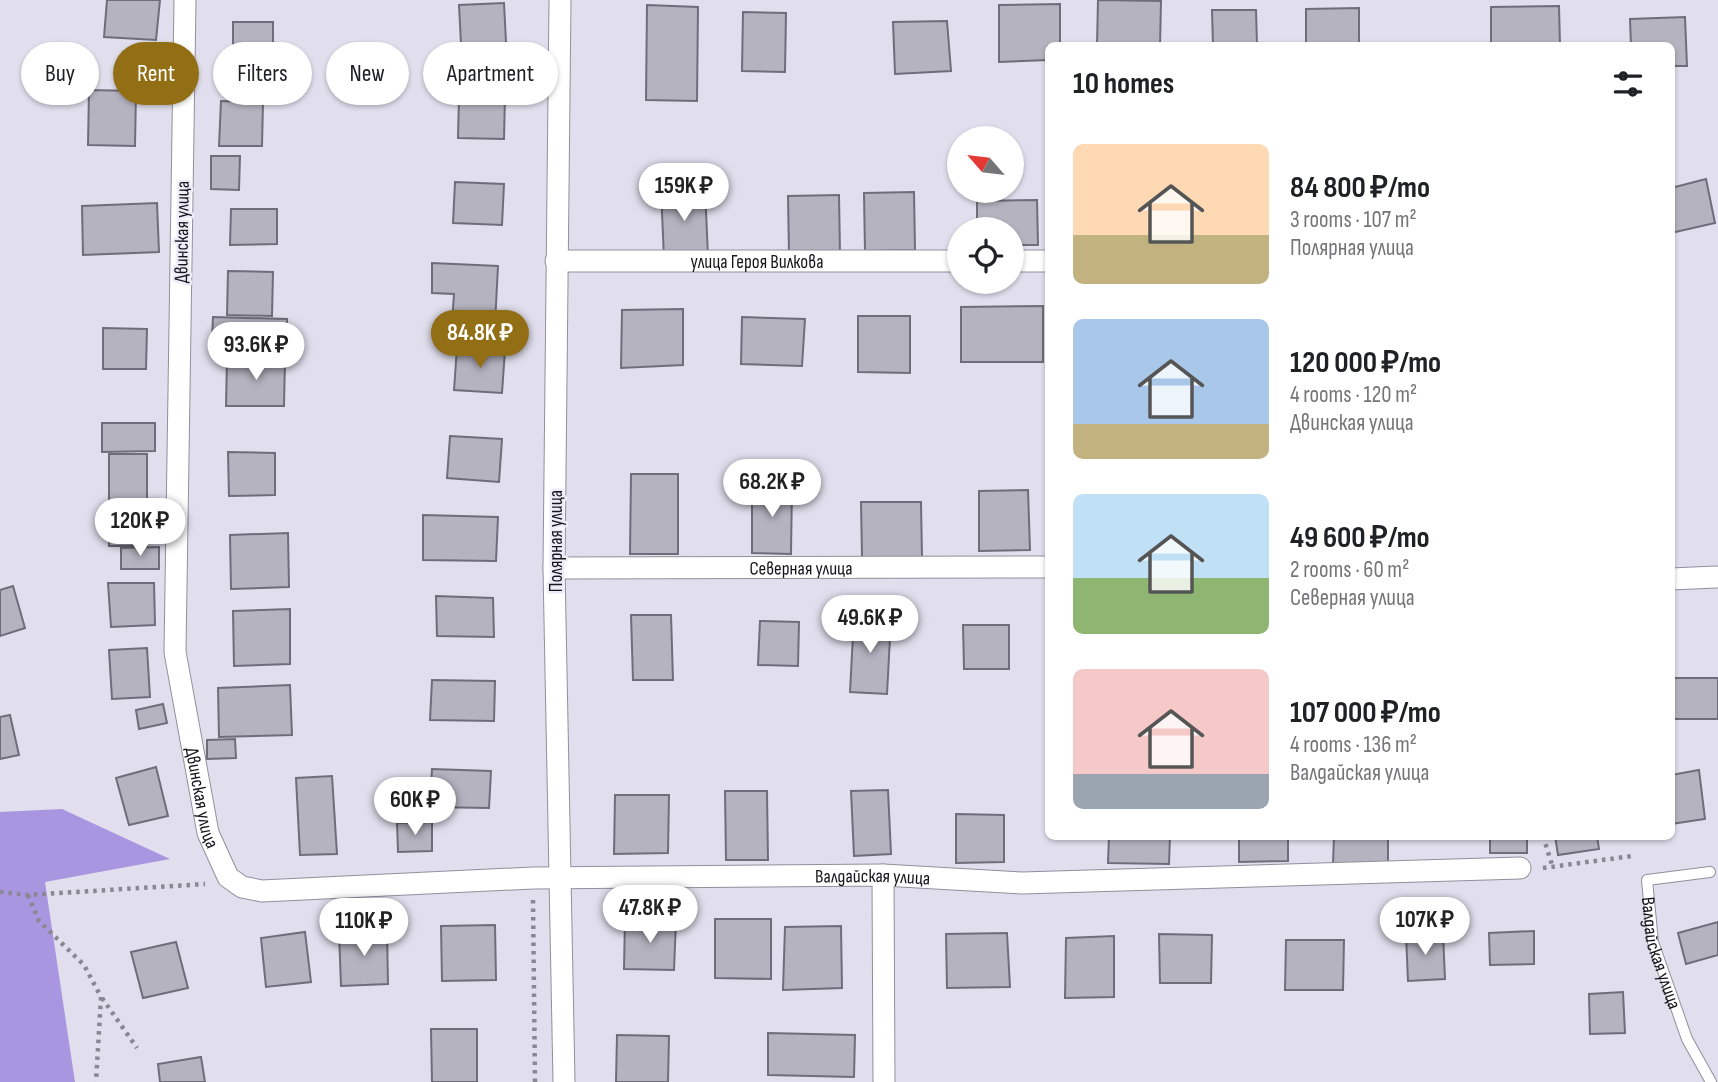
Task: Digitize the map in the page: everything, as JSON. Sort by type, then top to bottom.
[{"type":"street","name":"Двинская улица","points":[[185,0],[175,652],[219,880]]},
{"type":"street","name":"Полярная улица","points":[[560,0],[554,568],[564,1082]]},
{"type":"street","name":"улица Героя Вилкова","points":[[556,261],[947,261]]},
{"type":"street","points":[[1024,261],[1045,261]]},
{"type":"street","name":"Северная улица","points":[[554,568],[1045,567]]},
{"type":"street","points":[[1675,579],[1716,576]]},
{"type":"street","name":"Валдайская улица","points":[[219,880],[262,891],[562,877],[883,875],[1022,883],[1520,868]]},
{"type":"street","points":[[883,875],[884,1082]]},
{"type":"lane","name":"Валдайская улица","points":[[1710,872],[1647,880],[1653,942],[1687,1038],[1711,1082]]},
{"type":"path","points":[[1544,840],[1553,868]]},
{"type":"path","points":[[1520,868],[1553,868],[1633,856]]},
{"type":"path","points":[[0,892],[27,895],[219,880]]},
{"type":"path","points":[[27,895],[38,921],[84,965],[101,997],[137,1048]]},
{"type":"path","points":[[96,1082],[101,997]]},
{"type":"shaded area","points":[[62,809],[170,859],[45,882],[75,1082],[0,1082],[0,812]]},
{"type":"building","points":[[107,0],[160,0],[156,40],[104,37]]},
{"type":"building","points":[[1098,0],[1161,1],[1160,42],[1097,42]]},
{"type":"building","points":[[504,3],[506,42],[461,42],[459,5]]},
{"type":"building","points":[[1060,4],[1060,42],[1045,42],[1045,60],[999,62],[999,5]]},
{"type":"building","points":[[647,5],[698,7],[697,101],[646,100]]},
{"type":"building","points":[[1559,6],[1560,42],[1491,42],[1491,7]]},
{"type":"building","points":[[1359,8],[1359,42],[1306,42],[1306,9]]},
{"type":"building","points":[[1212,10],[1256,10],[1257,42],[1213,42]]},
{"type":"building","points":[[743,12],[786,13],[785,72],[742,71]]},
{"type":"building","points":[[1685,17],[1687,66],[1675,66],[1675,42],[1631,42],[1630,19]]},
{"type":"building","points":[[947,21],[951,71],[895,74],[893,22]]},
{"type":"building","points":[[233,22],[273,22],[273,42],[233,42]]},
{"type":"building","points":[[99,90],[113,91],[113,105],[136,105],[135,146],[88,145],[89,105],[99,105]]},
{"type":"building","points":[[221,105],[263,105],[262,146],[219,146]]},
{"type":"building","points":[[459,105],[505,105],[504,139],[458,138]]},
{"type":"building","points":[[211,156],[240,156],[239,190],[211,189]]},
{"type":"building","points":[[1706,179],[1715,223],[1675,232],[1675,187]]},
{"type":"building","points":[[455,182],[504,184],[502,225],[453,223]]},
{"type":"building","points":[[705,187],[708,257],[664,259],[661,189]]},
{"type":"building","points":[[914,192],[915,250],[865,251],[864,193]]},
{"type":"building","points":[[839,195],[840,254],[789,254],[788,196]]},
{"type":"building","points":[[1024,200],[1037,200],[1038,245],[1024,245],[1024,217],[977,217],[977,203],[1024,203]]},
{"type":"building","points":[[157,203],[159,252],[83,255],[82,206]]},
{"type":"building","points":[[231,209],[277,209],[277,244],[230,245]]},
{"type":"building","points":[[432,263],[498,266],[495,324],[452,322],[454,294],[432,293]]},
{"type":"building","points":[[228,271],[273,272],[272,316],[227,315]]},
{"type":"building","points":[[1043,306],[1043,362],[961,362],[961,307]]},
{"type":"building","points":[[683,309],[683,365],[621,368],[622,310]]},
{"type":"building","points":[[858,316],[910,316],[910,373],[858,372]]},
{"type":"building","points":[[213,317],[287,319],[287,340],[212,339]]},
{"type":"building","points":[[742,317],[805,319],[802,366],[741,364]]},
{"type":"building","points":[[103,328],[147,329],[146,369],[103,369]]},
{"type":"building","points":[[457,347],[505,350],[502,393],[454,390]]},
{"type":"building","points":[[227,359],[285,359],[284,406],[226,406]]},
{"type":"building","points":[[102,423],[155,423],[155,451],[102,452]]},
{"type":"building","points":[[450,436],[502,439],[499,482],[447,478]]},
{"type":"building","points":[[228,452],[275,453],[275,495],[229,496]]},
{"type":"building","points":[[109,454],[147,454],[147,546],[109,546]]},
{"type":"building","points":[[631,474],[678,474],[678,554],[630,554]]},
{"type":"building","points":[[752,485],[792,486],[791,554],[752,553]]},
{"type":"building","points":[[1028,490],[1030,550],[979,551],[979,491]]},
{"type":"building","points":[[861,502],[921,502],[922,557],[862,557]]},
{"type":"building","points":[[423,515],[498,517],[496,561],[423,560]]},
{"type":"building","points":[[288,533],[289,587],[231,589],[230,535]]},
{"type":"building","points":[[159,547],[159,569],[121,569],[121,548]]},
{"type":"building","points":[[108,583],[154,583],[155,625],[111,627]]},
{"type":"building","points":[[13,586],[25,628],[0,636],[0,590]]},
{"type":"building","points":[[436,596],[493,598],[494,637],[437,636]]},
{"type":"building","points":[[290,609],[290,664],[234,666],[233,611]]},
{"type":"building","points":[[631,615],[671,615],[673,680],[633,680]]},
{"type":"building","points":[[854,616],[891,619],[887,694],[850,692]]},
{"type":"building","points":[[760,621],[799,622],[798,666],[758,665]]},
{"type":"building","points":[[963,625],[1009,625],[1009,669],[964,669]]},
{"type":"building","points":[[147,648],[150,697],[112,699],[109,650]]},
{"type":"building","points":[[1675,678],[1718,678],[1718,719],[1675,719]]},
{"type":"building","points":[[432,680],[495,681],[494,721],[430,720]]},
{"type":"building","points":[[290,685],[292,735],[219,737],[218,688]]},
{"type":"building","points":[[163,704],[167,723],[139,729],[136,710]]},
{"type":"building","points":[[10,715],[19,755],[0,759],[0,717]]},
{"type":"building","points":[[235,739],[236,758],[207,759],[207,740]]},
{"type":"building","points":[[156,767],[168,816],[129,825],[116,778]]},
{"type":"building","points":[[432,769],[491,771],[489,808],[430,807]]},
{"type":"building","points":[[1699,770],[1705,819],[1675,823],[1675,774]]},
{"type":"building","points":[[332,776],[337,854],[300,855],[296,778]]},
{"type":"building","points":[[888,790],[891,854],[854,856],[851,791]]},
{"type":"building","points":[[725,791],[767,791],[768,860],[726,860]]},
{"type":"building","points":[[615,795],[669,795],[668,853],[614,854]]},
{"type":"building","points":[[956,814],[1004,815],[1004,862],[956,863]]},
{"type":"building","points":[[432,822],[432,851],[398,852],[397,823]]},
{"type":"building","points":[[1109,840],[1170,840],[1169,864],[1108,863]]},
{"type":"building","points":[[1239,840],[1288,840],[1288,861],[1239,862]]},
{"type":"building","points":[[1334,840],[1388,840],[1388,865],[1333,863]]},
{"type":"building","points":[[1490,840],[1527,840],[1527,853],[1490,853]]},
{"type":"building","points":[[1556,840],[1598,840],[1599,849],[1558,855]]},
{"type":"building","points":[[715,919],[771,919],[771,979],[715,978]]},
{"type":"building","points":[[625,920],[676,921],[674,970],[624,969]]},
{"type":"building","points":[[1718,922],[1718,955],[1686,964],[1678,933]]},
{"type":"building","points":[[495,925],[496,980],[442,981],[441,926]]},
{"type":"building","points":[[841,926],[842,988],[783,990],[785,927]]},
{"type":"building","points":[[387,930],[388,984],[341,986],[339,932]]},
{"type":"building","points":[[1534,931],[1534,964],[1490,965],[1489,933]]},
{"type":"building","points":[[305,932],[311,982],[266,987],[261,938]]},
{"type":"building","points":[[1007,933],[1010,987],[947,988],[946,934]]},
{"type":"building","points":[[1159,934],[1212,935],[1211,983],[1160,983]]},
{"type":"building","points":[[1443,934],[1445,979],[1408,981],[1406,935]]},
{"type":"building","points":[[1114,936],[1114,997],[1065,998],[1066,938]]},
{"type":"building","points":[[1286,940],[1344,940],[1343,990],[1285,990]]},
{"type":"building","points":[[176,942],[188,988],[143,998],[131,952]]},
{"type":"building","points":[[1623,992],[1625,1033],[1590,1034],[1589,994]]},
{"type":"building","points":[[431,1029],[477,1029],[477,1082],[432,1082]]},
{"type":"building","points":[[768,1033],[855,1035],[854,1077],[768,1075]]},
{"type":"building","points":[[617,1035],[669,1036],[668,1082],[616,1082]]},
{"type":"building","points":[[201,1057],[205,1082],[160,1082],[158,1064]]}]
